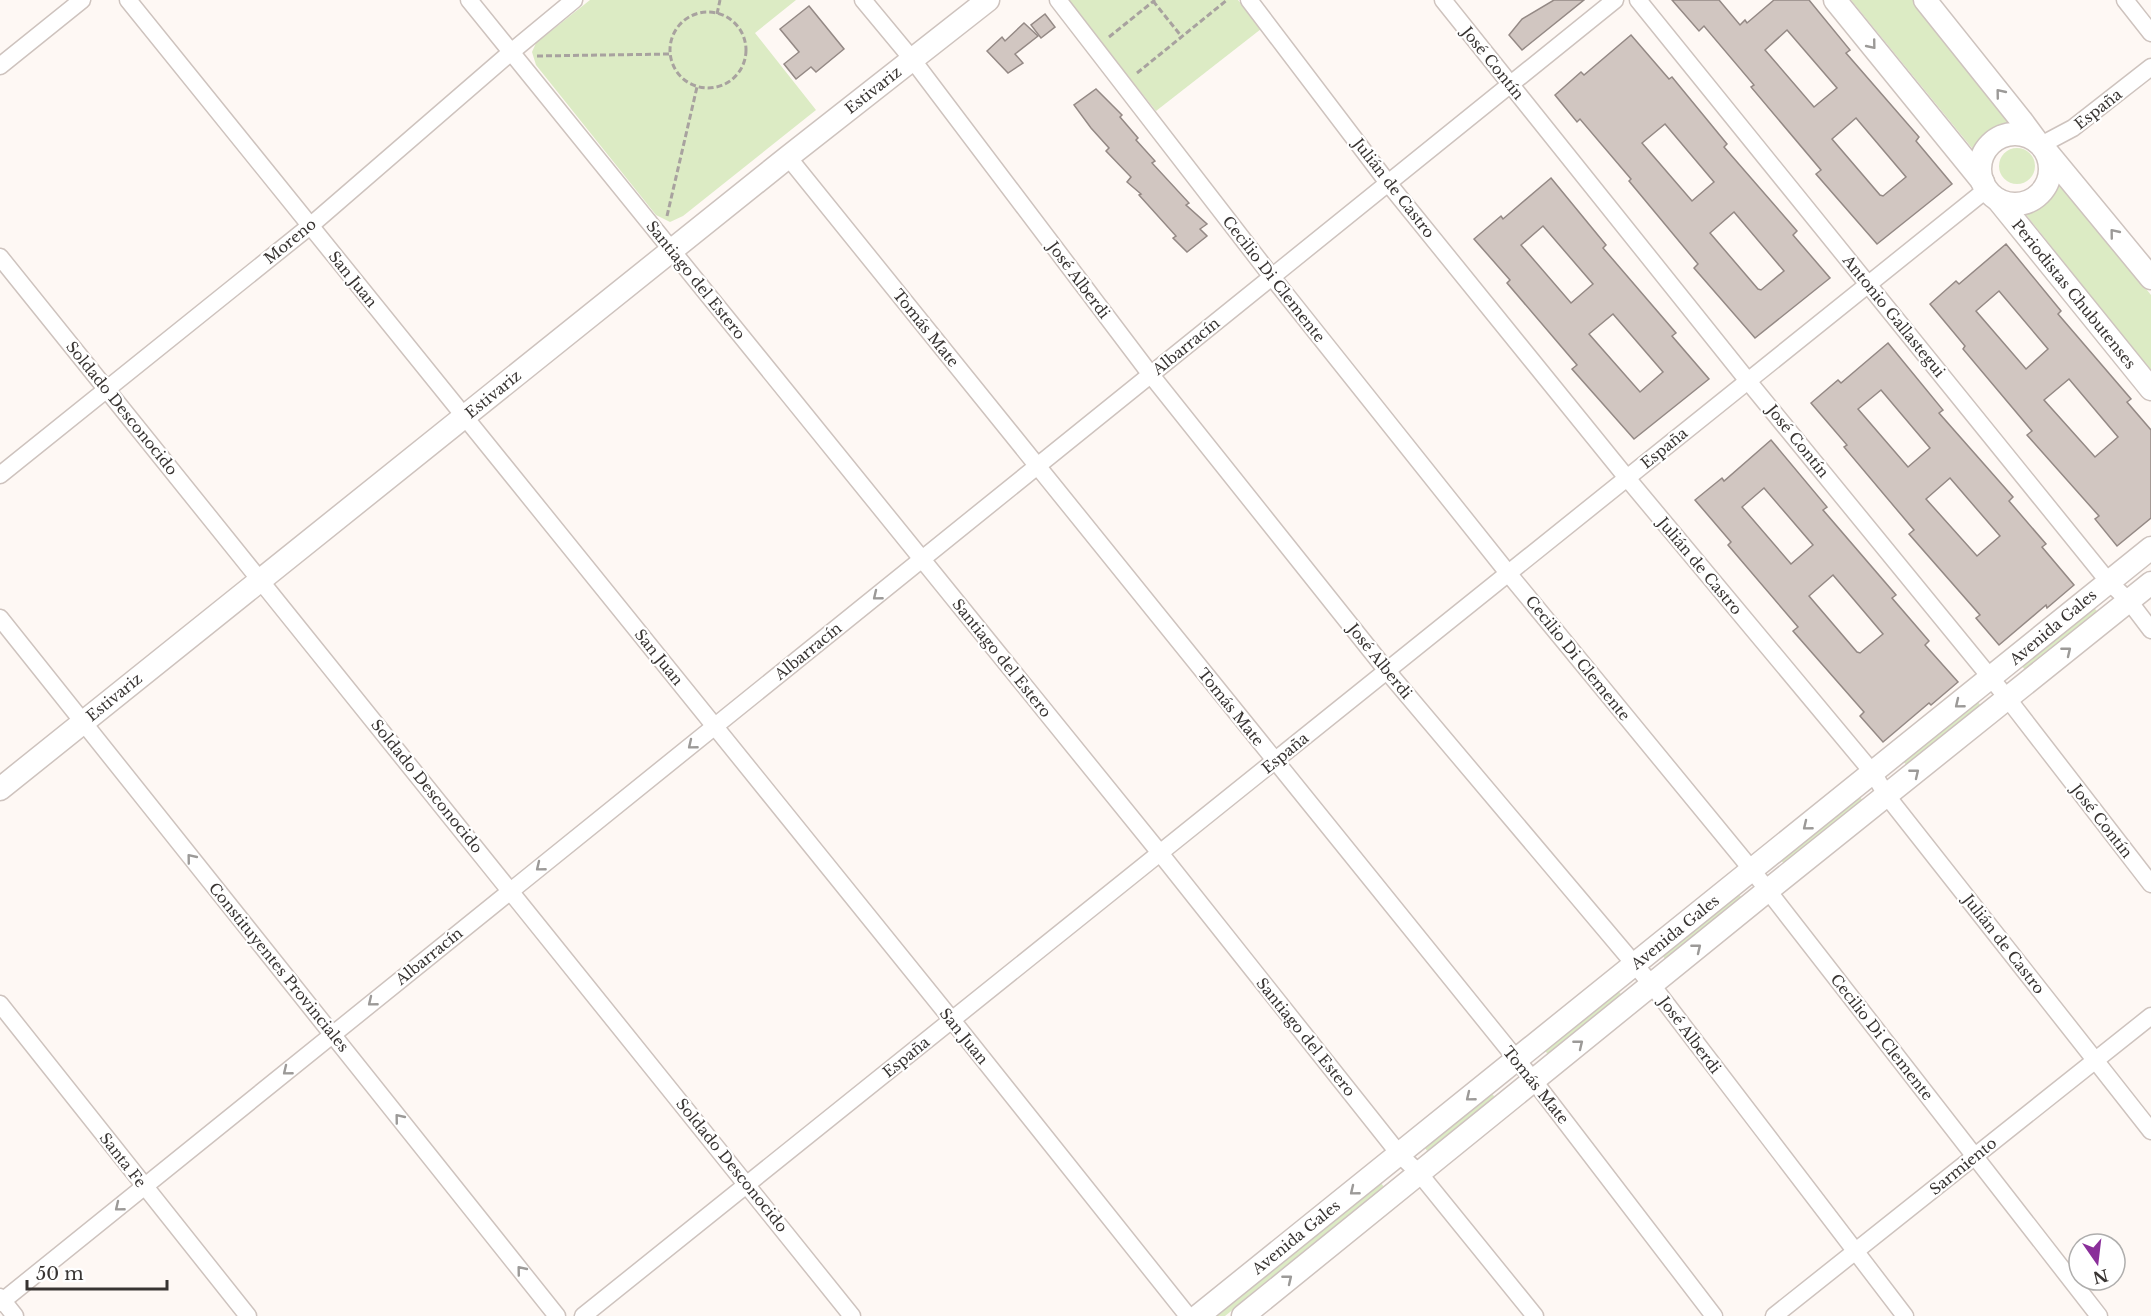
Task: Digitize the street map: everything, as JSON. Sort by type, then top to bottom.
[{"type":"street","points":[[0,66],[82,0]]},
{"type":"street","name":"San Juan","points":[[128,0],[952,1020],[1188,1316]]},
{"type":"street","name":"Santiago del Estero","points":[[469,0],[1160,853],[1400,1155],[1419,1173],[1535,1316]]},
{"type":"street","name":"Moreno","points":[[0,475],[310,226],[574,0]]},
{"type":"street","name":"José Alberdi","points":[[863,0],[912,59],[1151,375],[1387,671],[1652,985],[1905,1316]]},
{"type":"street","name":"Estivariz","points":[[0,789],[465,417],[667,244],[788,157],[988,0]]},
{"type":"street","name":"Cecilio Di Clemente","points":[[1058,0],[1272,277],[1508,573],[1752,870],[2099,1316]]},
{"type":"street","name":"Julián de Castro","points":[[1249,0],[1388,183],[1627,478],[1874,773],[1887,796],[2151,1131]]},
{"type":"street","name":"José Contín","points":[[1443,0],[1748,381],[2008,699],[2151,885]]},
{"type":"street","name":"Albarracín","points":[[1,1300],[1615,0]]},
{"type":"street","name":"Antonio Gallastegui","points":[[1638,0],[2108,581],[2128,601],[2151,630]]},
{"type":"street","name":"Periodistas Chubutenses","points":[[1835,0],[2151,389]]},
{"type":"street","points":[[1925,0],[2151,278]]},
{"type":"street","points":[[2125,0],[2151,33]]},
{"type":"street","name":"España","points":[[2040,144],[2073,128],[2151,67]]},
{"type":"street","points":[[2014,134],[2025,135],[2040,144],[2049,158],[2051,170],[2042,192],[2033,200],[2021,204],[2009,203],[1989,190],[1980,171],[1985,150],[1993,141],[2014,134]]},
{"type":"street","name":"Tomás Mate","points":[[788,157],[1534,1081],[1714,1316]]},
{"type":"street","name":"España","points":[[583,1316],[1989,190]]},
{"type":"street","name":"Soldado Desconocido","points":[[0,257],[852,1316]]},
{"type":"street","name":"Avenida Gales","points":[[1198,1316],[2151,548]]},
{"type":"street","name":"Avenida Gales","points":[[1243,1316],[2151,583]]},
{"type":"street","name":"Constituyentes Provinciales","points":[[0,618],[557,1316]]},
{"type":"street","name":"Santa Fe","points":[[0,1004],[248,1316]]},
{"type":"street","name":"Sarmiento","points":[[1774,1316],[2151,1016]]},
{"type":"street","points":[[1,1300],[15,1316]]},
{"type":"path","points":[[717,14],[720,0]]},
{"type":"path","points":[[1109,37],[1153,0],[1182,37]]},
{"type":"path","points":[[1137,73],[1227,0]]},
{"type":"path","points":[[710,12],[717,14],[731,20],[743,36],[745,58],[741,69],[734,79],[724,85],[712,88],[688,84],[678,75],[672,64],[671,39],[686,19],[697,14],[710,12]]},
{"type":"path","points":[[511,54],[670,54]]},
{"type":"path","points":[[667,244],[697,87]]},
{"type":"green space","points":[[590,0],[796,0],[755,33],[816,110],[683,216],[670,222],[656,215],[536,65],[532,52],[536,43]]},
{"type":"green space","points":[[1067,0],[1238,0],[1261,29],[1156,111]]},
{"type":"green space","points":[[1851,0],[1913,0],[2013,123],[1989,133],[1976,153]]},
{"type":"green space","points":[[2017,148],[2030,153],[2035,166],[2030,179],[2017,184],[2004,179],[1999,166],[2004,153]]},
{"type":"green space","points":[[2060,181],[2151,295],[2151,371],[2023,211],[2044,202]]},
{"type":"green space","points":[[2093,607],[2099,613],[2026,671],[2021,665]]},
{"type":"green space","points":[[1977,701],[1982,707],[1908,767],[1903,761]]},
{"type":"green space","points":[[1859,796],[1864,802],[1785,865],[1780,859]]},
{"type":"green space","points":[[1737,892],[1742,898],[1666,960],[1661,954]]},
{"type":"green space","points":[[1618,990],[1622,996],[1548,1054],[1543,1049]]},
{"type":"green space","points":[[1491,1093],[1497,1099],[1429,1153],[1424,1147]]},
{"type":"green space","points":[[1380,1182],[1385,1188],[1225,1316],[1214,1316]]},
{"type":"building","points":[[1554,0],[1584,0],[1522,50],[1509,35],[1522,19]]},
{"type":"building","points":[[1672,0],[1719,0],[1740,25],[1745,20],[1747,23],[1774,0],[1809,0],[1850,50],[1846,53],[1919,137],[1916,141],[1952,184],[1877,244],[1816,174],[1821,170],[1751,87],[1754,85],[1704,26],[1699,31]],"holes":[[[1787,30],[1837,88],[1814,107],[1765,50]],[[1856,118],[1906,177],[1883,196],[1832,139]]]},
{"type":"building","points":[[809,6],[844,49],[816,72],[811,67],[796,79],[784,64],[799,52],[780,29]]},
{"type":"building","points":[[1045,14],[1055,27],[1041,38],[1031,25]]},
{"type":"building","points":[[1024,23],[1038,36],[1015,54],[1023,63],[1008,73],[987,51],[1002,37],[1005,41]]},
{"type":"building","points":[[1631,35],[1669,79],[1672,77],[1727,144],[1724,147],[1797,231],[1793,235],[1830,278],[1755,338],[1694,268],[1698,264],[1629,181],[1631,179],[1580,119],[1577,122],[1555,95],[1581,72],[1584,75]],"holes":[[[1665,124],[1714,182],[1692,201],[1642,143]],[[1734,212],[1784,271],[1761,290],[1710,233]]]},
{"type":"building","points":[[1096,89],[1122,115],[1120,117],[1138,138],[1136,140],[1155,161],[1152,163],[1189,203],[1186,205],[1207,224],[1200,229],[1207,236],[1187,252],[1173,238],[1176,236],[1139,195],[1141,194],[1127,182],[1131,177],[1106,151],[1109,148],[1074,105]]},
{"type":"building","points":[[1551,178],[1606,245],[1603,248],[1676,333],[1672,336],[1709,379],[1634,439],[1572,369],[1577,365],[1507,283],[1510,280],[1474,239],[1501,216],[1503,219]],"holes":[[[1543,226],[1593,284],[1571,303],[1521,245]],[[1613,314],[1663,372],[1640,392],[1589,334]]]},
{"type":"building","points":[[2006,244],[2061,311],[2058,314],[2131,399],[2127,402],[2151,430],[2151,518],[2117,546],[2095,519],[2099,516],[2027,435],[2032,431],[1963,349],[1965,346],[1930,304],[1956,281],[1959,284]],"holes":[[[1999,291],[2048,349],[2026,369],[1976,311]],[[2069,379],[2118,437],[2095,457],[2044,400]]]},
{"type":"building","points":[[1888,343],[1943,410],[1939,413],[2013,497],[2009,501],[2046,544],[2042,547],[2074,585],[2047,608],[2046,605],[1999,645],[1976,618],[1980,615],[1909,534],[1914,530],[1844,447],[1847,445],[1811,403],[1838,380],[1841,383]],"holes":[[[1881,390],[1930,448],[1908,467],[1858,409]],[[1950,478],[2000,536],[1977,556],[1926,499]]]},
{"type":"building","points":[[1771,440],[1827,507],[1823,510],[1896,595],[1892,598],[1929,641],[1925,645],[1958,682],[1883,742],[1860,716],[1864,712],[1793,631],[1798,627],[1728,545],[1731,542],[1695,500],[1722,478],[1724,481]],"holes":[[[1764,488],[1813,545],[1791,564],[1742,507]],[[1833,575],[1883,634],[1860,653],[1809,596]]]}]
